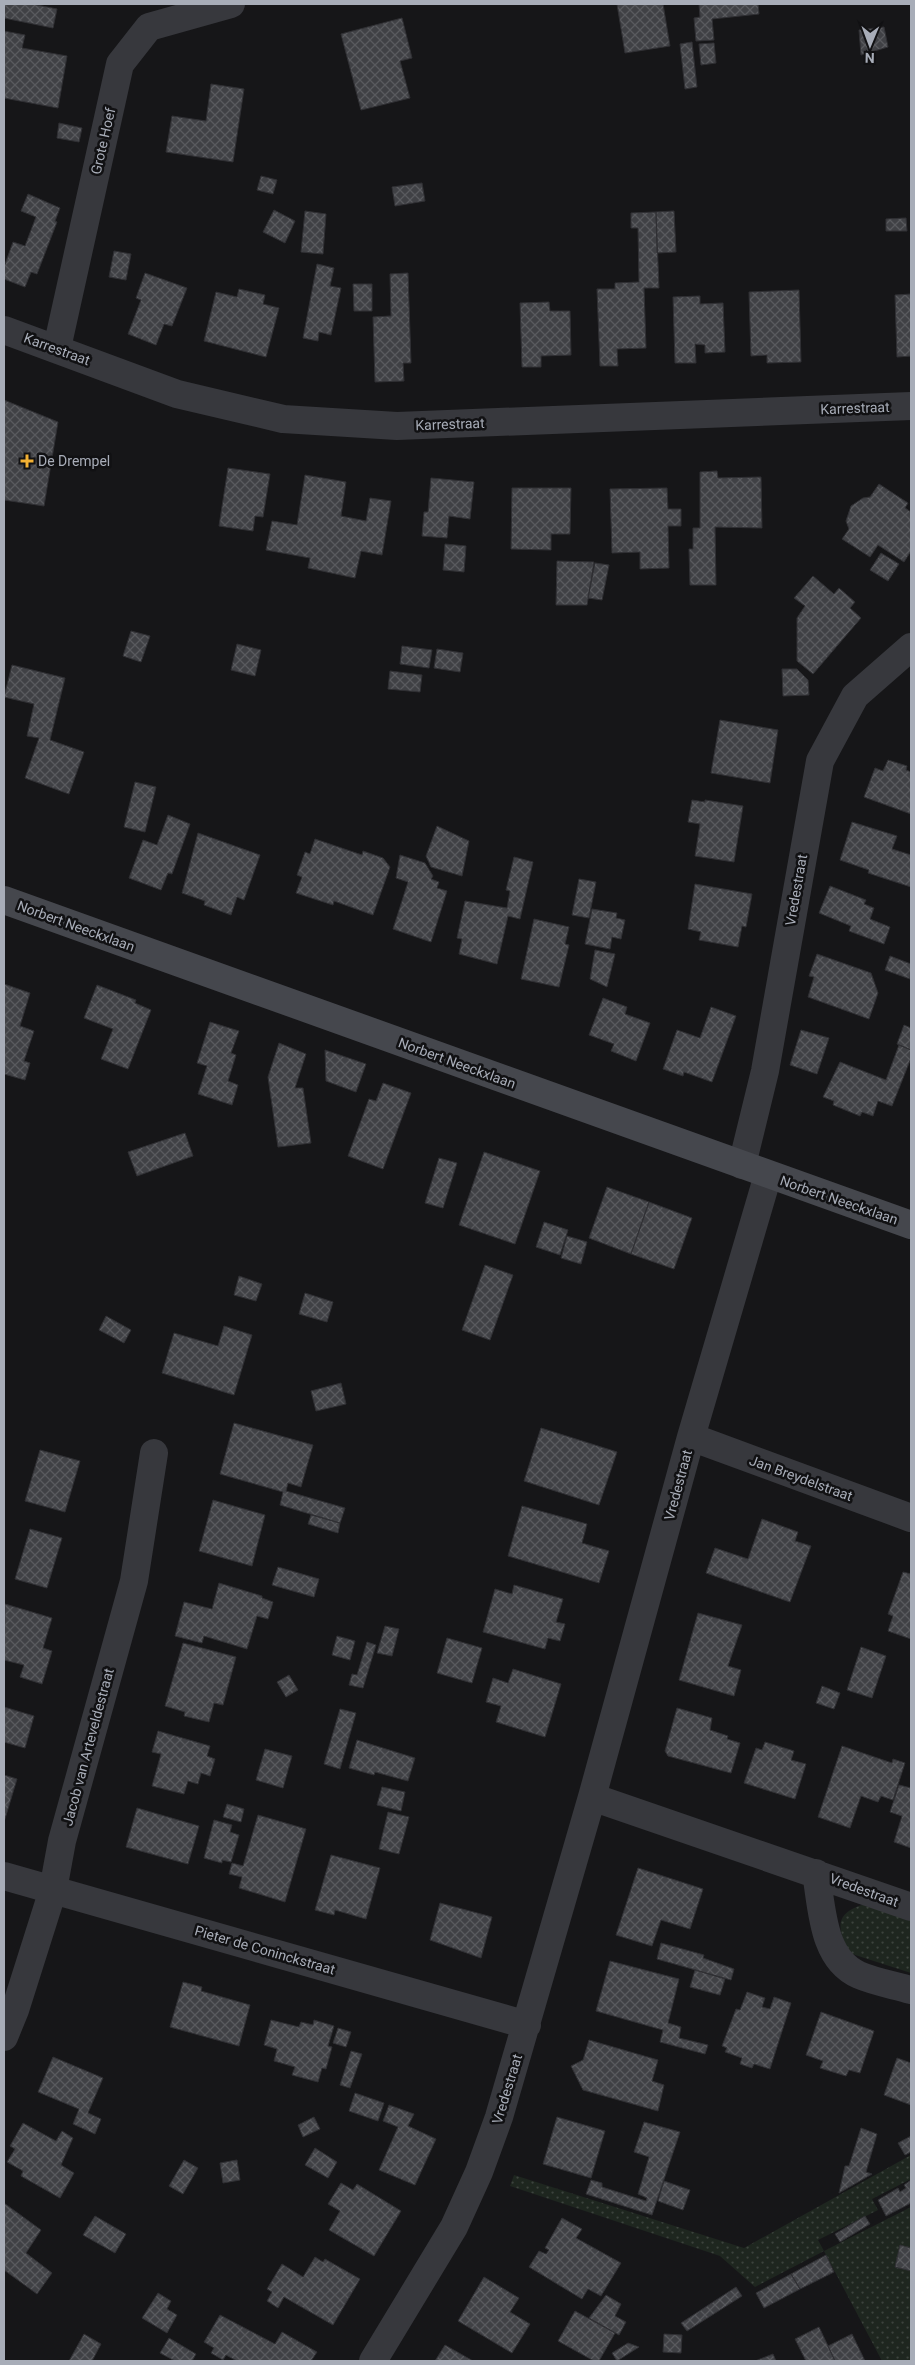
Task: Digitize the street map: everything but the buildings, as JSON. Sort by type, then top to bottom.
[{"type":"main road","name":"Norbert Neeckxlaan","points":[[4,900],[911,1225]]},
{"type":"street","name":"Grote Hoef","points":[[57,348],[120,64],[149,27],[231,4]]},
{"type":"street","name":"Karrestraat","points":[[4,330],[57,348],[177,394],[283,419],[397,426],[911,406]]},
{"type":"street","name":"Vredestraat","points":[[742,1165],[764,1071],[820,761],[855,696],[911,646]]},
{"type":"street","name":"Vredestraat","points":[[373,2361],[458,2219],[479,2172],[499,2117],[592,1797],[691,1437],[768,1175]]},
{"type":"street","name":"Jan Breydelstraat","points":[[691,1437],[911,1518]]},
{"type":"street","name":"Jacob van Arteveldestraat","points":[[4,2036],[15,2010],[53,1890],[62,1841],[134,1581],[154,1453]]},
{"type":"street","name":"Vredestraat","points":[[592,1797],[911,1907]]},
{"type":"street","name":"Vredestraat","points":[[816,1873],[830,1945],[841,1964],[858,1975],[911,1990]]},
{"type":"street","name":"Pieter de Coninckstraat","points":[[4,1876],[527,2025]]},
{"type":"shaded area","points":[[865,1904],[911,1918],[911,1973],[849,1953],[842,1936],[841,1923],[843,1917],[848,1912]]},
{"type":"shaded area","points":[[911,2155],[911,2179],[872,2199],[878,2210],[818,2240],[824,2251],[755,2287],[720,2256],[510,2186],[514,2175],[744,2248]]},
{"type":"shaded area","points":[[911,2207],[911,2361],[882,2361],[824,2251]]},
{"type":"place","name":"De Drempel","points":[[27,461]]}]
